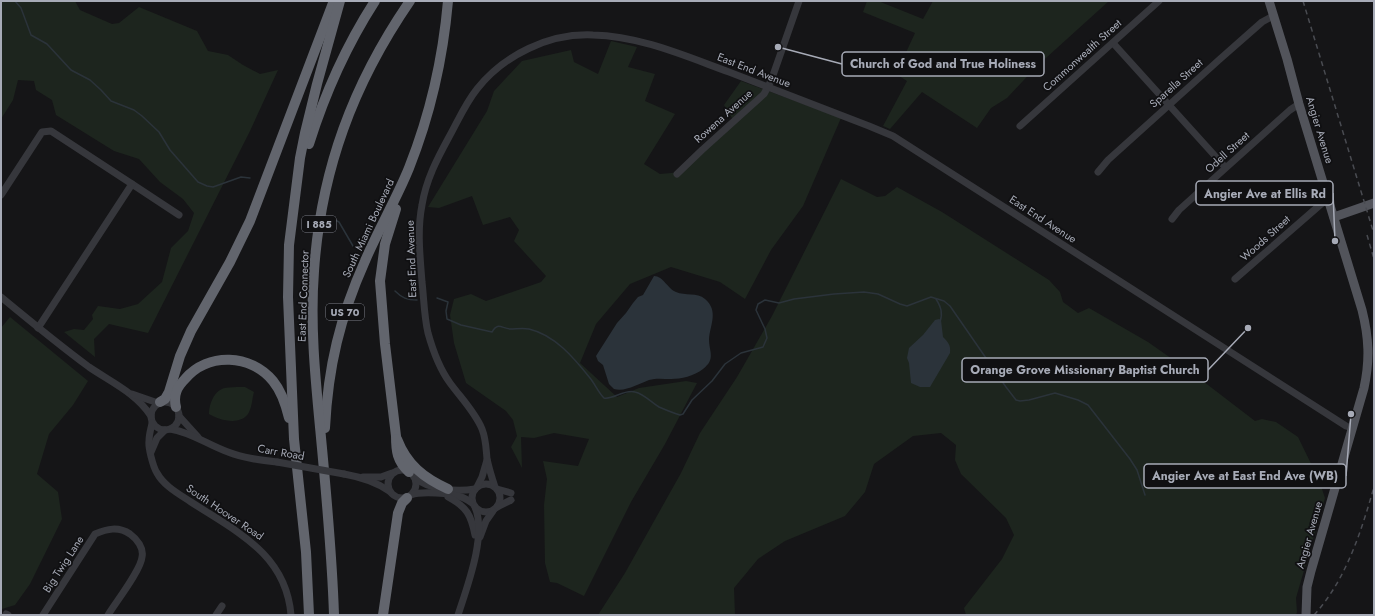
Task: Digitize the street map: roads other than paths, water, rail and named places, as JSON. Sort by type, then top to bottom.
[{"type":"highway","points":[[159,403],[169,392],[180,356],[190,331],[230,262],[250,221],[334,1]]},
{"type":"highway","points":[[295,193],[300,158],[311,108],[340,1]]},
{"type":"highway","name":"I 885","points":[[309,615],[306,552],[294,438],[289,330],[288,271],[290,239],[295,193],[309,143],[326,94],[348,47],[375,1]]},
{"type":"highway","name":"East End Connector","points":[[324,467],[314,360],[313,322],[316,247],[324,198],[343,127],[362,82],[385,38],[410,1]]},
{"type":"highway","name":"South Miami Boulevard","points":[[324,467],[328,386],[341,325],[365,261],[408,170],[425,121],[438,72],[443,46],[448,1]]},
{"type":"highway","points":[[408,170],[385,244],[381,275],[382,314],[397,456],[400,463],[412,474]]},
{"type":"highway","points":[[178,411],[174,400],[176,391],[193,370],[199,366],[214,361],[229,359],[243,362],[263,371],[278,388],[287,408],[294,438]]},
{"type":"highway","points":[[396,436],[406,457],[421,474],[446,492]]},
{"type":"highway","name":"I 885","points":[[324,467],[334,615]]},
{"type":"highway","points":[[382,615],[399,511],[402,503],[409,496]]},
{"type":"main road","name":"Angier Avenue","points":[[1269,1],[1362,310],[1368,342],[1368,372],[1311,571],[1307,592],[1306,615]]},
{"type":"main road","points":[[1334,217],[1374,203]]},
{"type":"street","name":"Rowena Avenue","points":[[677,174],[769,88],[799,1]]},
{"type":"street","name":"Commonwealth Street","points":[[1020,126],[1159,1]]},
{"type":"street","name":"Sparella Street","points":[[1098,172],[1108,160],[1262,22],[1273,16]]},
{"type":"street","name":"East End Avenue","points":[[496,488],[490,474],[485,437],[479,423],[444,374],[431,344],[425,318],[419,243],[422,204],[429,178],[440,153],[477,90],[502,65],[523,51],[547,41],[584,35],[624,38],[658,46],[893,136],[1346,426],[1352,428]]},
{"type":"street","points":[[1113,43],[1225,167]]},
{"type":"street","name":"Odell Street","points":[[1172,219],[1179,210],[1225,167],[1290,110],[1299,104]]},
{"type":"street","points":[[1,195],[42,132],[51,131],[179,215]]},
{"type":"street","points":[[38,328],[132,184]]},
{"type":"street","name":"Woods Street","points":[[1235,279],[1328,198]]},
{"type":"street","points":[[1,297],[38,328],[90,367],[132,394],[146,408],[158,428],[167,430]]},
{"type":"street","points":[[132,394],[159,403],[168,402],[178,411],[176,425],[167,430],[155,441],[151,452]]},
{"type":"street","points":[[152,419],[152,408],[159,403]]},
{"type":"street","name":"Carr Road","points":[[178,411],[198,437]]},
{"type":"street","name":"South Hoover Road","points":[[152,419],[148,443],[157,474],[170,488],[245,537],[267,556],[283,581],[291,615]]},
{"type":"street","name":"Carr Road","points":[[167,430],[180,431],[198,437],[212,445],[235,454],[363,477],[381,477],[392,473]]},
{"type":"street","name":"East End Avenue","points":[[476,488],[482,477],[487,460]]},
{"type":"street","points":[[412,474],[399,470],[392,473],[388,481],[389,491],[397,497],[409,496],[422,492],[446,492],[462,491],[486,484],[511,496],[495,509],[483,512],[459,496],[446,492],[426,485],[412,474]]},
{"type":"street","points":[[409,496],[416,487],[412,474]]},
{"type":"street","name":"Carr Road","points":[[363,477],[379,484],[389,491]]},
{"type":"street","points":[[458,615],[470,577],[477,543],[479,521],[472,496],[476,488]]},
{"type":"street","points":[[477,543],[486,521],[495,509],[500,498],[496,488]]},
{"type":"street","points":[[446,492],[469,513],[473,521],[477,543]]},
{"type":"street","name":"Big Twig Lane","points":[[43,615],[95,534],[106,529],[115,528],[126,532],[135,538],[142,548],[142,557],[139,568],[108,615]]},
{"type":"street","points":[[216,615],[222,606]]},
{"type":"waterway","points":[[15,1],[21,8],[31,35],[47,44],[71,70],[90,80],[111,101],[134,110],[142,116],[159,132],[170,150],[198,182],[213,187],[241,177],[250,178]]},
{"type":"waterway","points":[[333,219],[339,222],[353,246]]},
{"type":"waterway","points":[[395,291],[405,298],[417,300]]},
{"type":"waterway","points":[[437,298],[448,302],[446,311],[447,319],[461,325],[492,332],[498,326],[510,329],[529,329],[547,336],[571,355],[604,398],[631,391],[644,396],[659,407],[680,415],[683,414],[692,400],[712,381],[725,364],[741,353],[763,347],[767,338],[765,329],[756,310],[758,304],[765,300],[779,303],[794,299],[864,292],[878,294],[907,306],[931,297],[944,301],[950,306],[1016,400],[1029,400],[1055,393],[1078,400],[1088,405],[1137,470],[1145,495]]},
{"type":"waterway","points":[[936,299],[941,310],[940,322]]},
{"type":"railway","points":[[1303,1],[1374,234]]},
{"type":"railway","points":[[1367,235],[1374,259]]},
{"type":"railway","points":[[1314,615],[1335,587],[1344,571],[1358,538],[1374,487]]},
{"type":"place","name":"Church of God and True Holiness","points":[[778,47]]},
{"type":"place","name":"Angier Ave at Ellis Rd","points":[[1335,241]]},
{"type":"place","name":"Orange Grove Missionary Baptist Church","points":[[1248,328]]},
{"type":"place","name":"Angier Ave at East End Ave (WB)","points":[[1351,414]]}]
